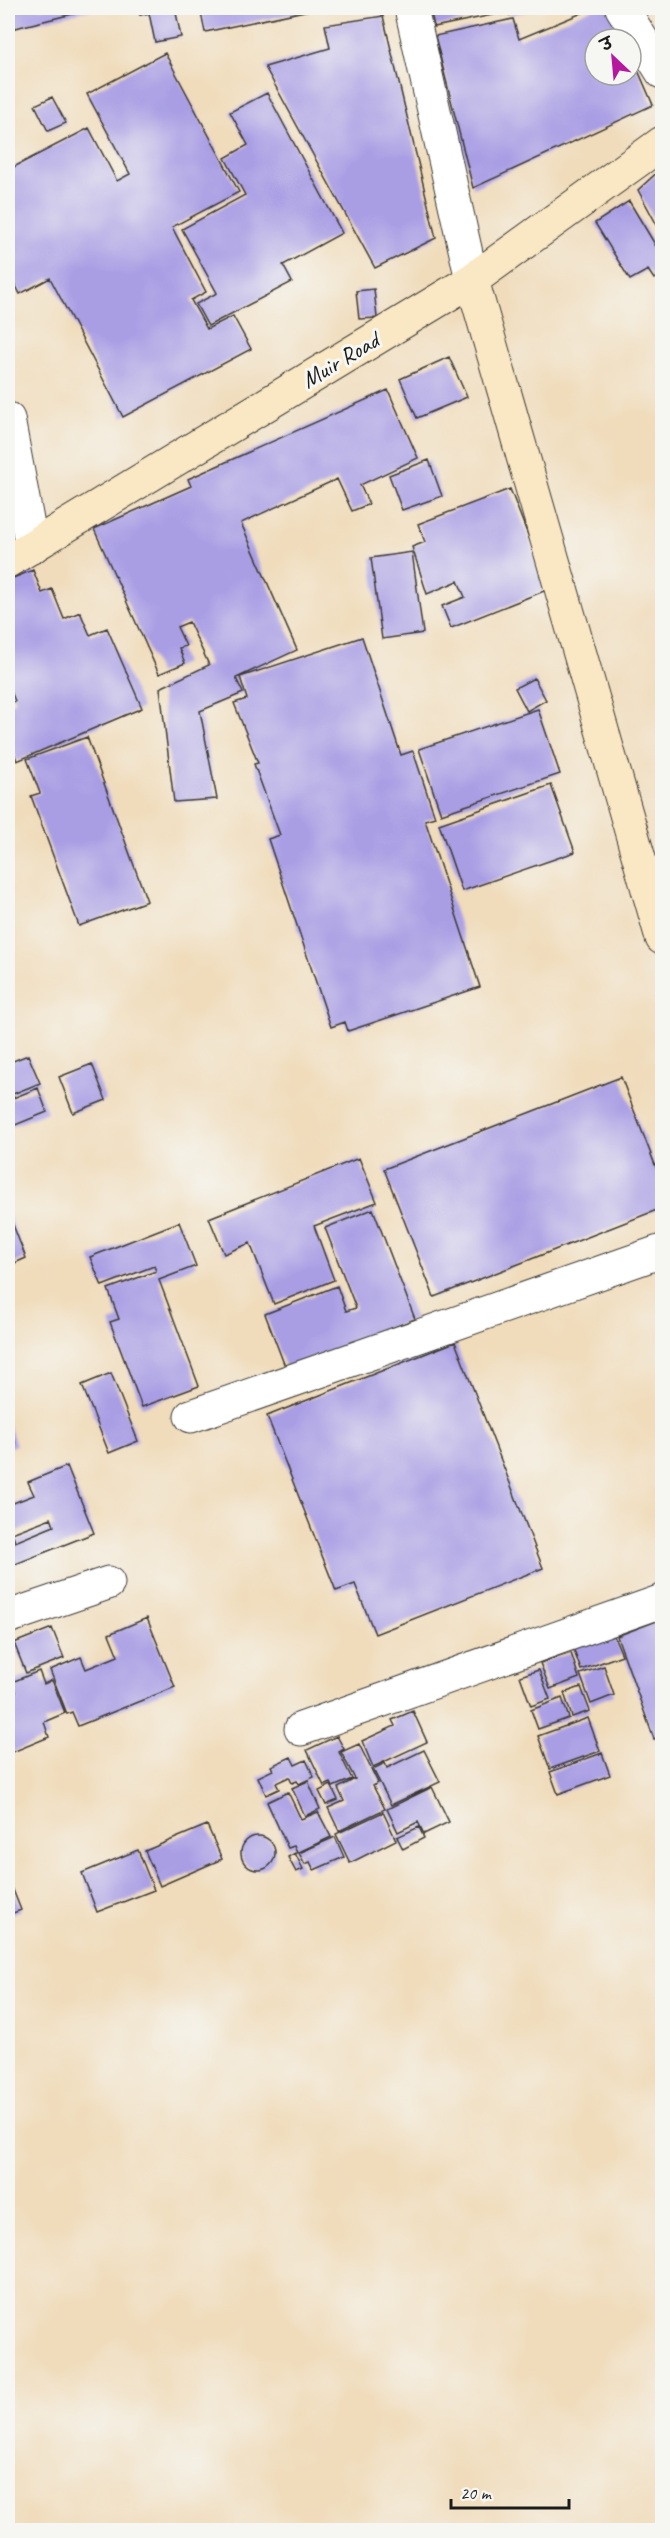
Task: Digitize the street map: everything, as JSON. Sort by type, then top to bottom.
[{"type":"main road","name":"Muir Road","points":[[20,554],[472,280],[663,143]]},
{"type":"main road","points":[[472,280],[663,938]]},
{"type":"street","points":[[411,8],[472,280]]},
{"type":"street","points":[[622,8],[663,72]]},
{"type":"street","points":[[8,419],[20,554]]},
{"type":"street","points":[[191,1416],[663,1251]]},
{"type":"street","points":[[8,1617],[108,1583]]},
{"type":"street","points":[[301,1729],[663,1601]]},
{"type":"building","points":[[8,8],[97,8],[11,29]]},
{"type":"building","points":[[138,8],[175,8],[181,37],[155,42],[149,13],[140,15]]},
{"type":"building","points":[[200,8],[313,8],[314,9],[205,32]]},
{"type":"building","points":[[430,8],[500,8],[502,13],[434,27]]},
{"type":"building","points":[[508,8],[533,8],[533,10],[509,15]]},
{"type":"building","points":[[594,8],[611,8],[619,27],[583,27],[583,87],[643,87],[643,82],[653,105],[473,188],[435,36],[513,19],[519,39]]},
{"type":"building","points":[[383,16],[436,238],[375,268],[265,67],[330,48],[325,25]]},
{"type":"building","points":[[165,53],[239,192],[172,227],[206,292],[191,300],[207,329],[233,316],[251,349],[123,417],[50,278],[20,294],[8,270],[8,170],[89,128],[117,181],[130,174],[87,94]]},
{"type":"building","points":[[267,93],[342,233],[283,265],[292,282],[208,326],[196,304],[217,293],[182,229],[245,195],[225,158],[248,145],[230,112]]},
{"type":"building","points":[[52,97],[66,123],[48,131],[35,105]]},
{"type":"building","points":[[662,168],[662,222],[657,225],[638,190]]},
{"type":"building","points":[[629,201],[662,256],[662,274],[654,279],[648,270],[630,280],[595,223]]},
{"type":"building","points":[[374,289],[377,318],[359,319],[356,291]]},
{"type":"building","points":[[449,357],[467,397],[417,418],[400,379]]},
{"type":"building","points":[[388,390],[418,458],[360,485],[369,504],[352,511],[337,479],[241,523],[297,650],[236,678],[243,693],[200,711],[217,799],[174,802],[160,688],[209,665],[189,622],[177,627],[186,646],[179,648],[185,663],[159,674],[94,529],[191,486],[188,479]]},
{"type":"building","points":[[662,435],[662,455],[656,437]]},
{"type":"building","points":[[429,460],[442,496],[402,510],[389,475]]},
{"type":"building","points":[[510,489],[549,589],[451,628],[442,606],[465,597],[458,581],[427,594],[412,547],[425,542],[418,524]]},
{"type":"building","points":[[412,552],[423,633],[382,639],[371,558]]},
{"type":"building","points":[[33,570],[42,593],[52,589],[64,619],[80,612],[90,635],[107,628],[142,708],[17,761],[8,737],[8,704],[15,701],[8,684],[8,580]]},
{"type":"building","points":[[362,637],[401,755],[413,751],[435,817],[425,820],[480,987],[348,1031],[345,1022],[331,1027],[268,839],[280,835],[254,764],[258,763],[234,703],[247,699],[240,677]]},
{"type":"building","points":[[534,678],[546,700],[527,711],[515,688]]},
{"type":"building","points":[[538,709],[560,774],[441,814],[419,749]]},
{"type":"building","points":[[87,737],[147,901],[79,926],[31,796],[40,793],[27,759]]},
{"type":"building","points":[[551,785],[575,852],[462,891],[439,824]]},
{"type":"building","points":[[28,1055],[40,1083],[8,1096],[8,1063]]},
{"type":"building","points":[[92,1064],[106,1100],[73,1113],[59,1077]]},
{"type":"building","points":[[621,1077],[662,1183],[662,1208],[434,1297],[384,1169]]},
{"type":"building","points":[[38,1088],[47,1112],[8,1128],[8,1100]]},
{"type":"building","points":[[359,1158],[377,1202],[314,1226],[334,1280],[274,1304],[250,1243],[224,1254],[209,1218]]},
{"type":"building","points":[[373,1209],[415,1319],[286,1369],[265,1314],[337,1286],[346,1311],[356,1308],[325,1228]]},
{"type":"building","points":[[8,1212],[26,1258],[8,1266]]},
{"type":"building","points":[[179,1222],[196,1266],[159,1280],[199,1386],[142,1407],[110,1322],[119,1319],[108,1289],[156,1271],[154,1266],[102,1286],[90,1257]]},
{"type":"building","points":[[455,1342],[543,1568],[375,1634],[355,1584],[336,1591],[267,1416]]},
{"type":"building","points":[[111,1373],[138,1441],[109,1453],[82,1385]]},
{"type":"building","points":[[8,1423],[16,1445],[8,1448]]},
{"type":"building","points":[[67,1466],[94,1533],[8,1567],[8,1505],[34,1495],[28,1482]],"holes":[[[51,1518],[54,1526],[15,1542],[12,1533]]]},
{"type":"building","points":[[147,1618],[175,1687],[78,1726],[72,1712],[67,1714],[50,1670],[81,1657],[86,1669],[118,1656],[109,1634]]},
{"type":"building","points":[[662,1619],[662,1736],[654,1739],[617,1636]]},
{"type":"building","points":[[52,1628],[64,1658],[26,1673],[14,1643]]},
{"type":"building","points":[[612,1631],[622,1655],[581,1670],[572,1645]]},
{"type":"building","points":[[571,1653],[579,1678],[550,1689],[540,1663]]},
{"type":"building","points":[[604,1666],[614,1695],[591,1704],[580,1674]]},
{"type":"building","points":[[539,1670],[550,1699],[531,1706],[520,1676]]},
{"type":"building","points":[[39,1671],[44,1684],[52,1680],[65,1713],[44,1722],[49,1737],[8,1754],[8,1695],[16,1692],[12,1682]]},
{"type":"building","points":[[581,1687],[590,1711],[572,1717],[564,1693]]},
{"type":"building","points":[[562,1698],[569,1718],[538,1729],[531,1710]]},
{"type":"building","points":[[413,1711],[427,1742],[373,1767],[362,1741],[395,1726],[392,1720]]},
{"type":"building","points":[[588,1718],[600,1751],[550,1769],[538,1736]]},
{"type":"building","points":[[337,1736],[344,1749],[339,1752],[352,1779],[333,1787],[331,1783],[324,1786],[307,1750]]},
{"type":"building","points":[[359,1744],[378,1783],[373,1786],[385,1809],[339,1831],[328,1808],[344,1801],[338,1788],[355,1779],[341,1752]]},
{"type":"building","points":[[424,1750],[440,1782],[391,1805],[373,1769],[385,1763],[387,1768]]},
{"type":"building","points":[[602,1753],[610,1775],[558,1794],[550,1772]]},
{"type":"building","points":[[291,1757],[295,1765],[306,1760],[314,1777],[299,1784],[297,1781],[292,1783],[289,1777],[276,1783],[279,1789],[266,1795],[258,1777],[273,1770],[271,1766]]},
{"type":"building","points":[[308,1781],[320,1809],[305,1816],[292,1788]]},
{"type":"building","points":[[331,1785],[338,1800],[326,1805],[319,1791]]},
{"type":"building","points":[[432,1787],[449,1822],[424,1834],[418,1822],[398,1832],[387,1809]]},
{"type":"building","points":[[288,1792],[301,1819],[318,1812],[331,1837],[297,1853],[294,1846],[288,1848],[267,1802]]},
{"type":"building","points":[[383,1812],[396,1840],[350,1863],[336,1834]]},
{"type":"building","points":[[207,1825],[222,1859],[160,1886],[145,1851]]},
{"type":"building","points":[[419,1827],[424,1838],[403,1849],[397,1837]]},
{"type":"building","points":[[258,1836],[270,1841],[275,1853],[270,1865],[258,1870],[246,1865],[241,1853],[246,1841]]},
{"type":"building","points":[[335,1837],[344,1857],[314,1870],[310,1862],[305,1864],[299,1853]]},
{"type":"building","points":[[138,1850],[154,1890],[97,1912],[82,1873]]},
{"type":"building","points":[[295,1853],[303,1869],[296,1872],[288,1857]]},
{"type":"building","points":[[8,1877],[21,1910],[8,1915]]}]
